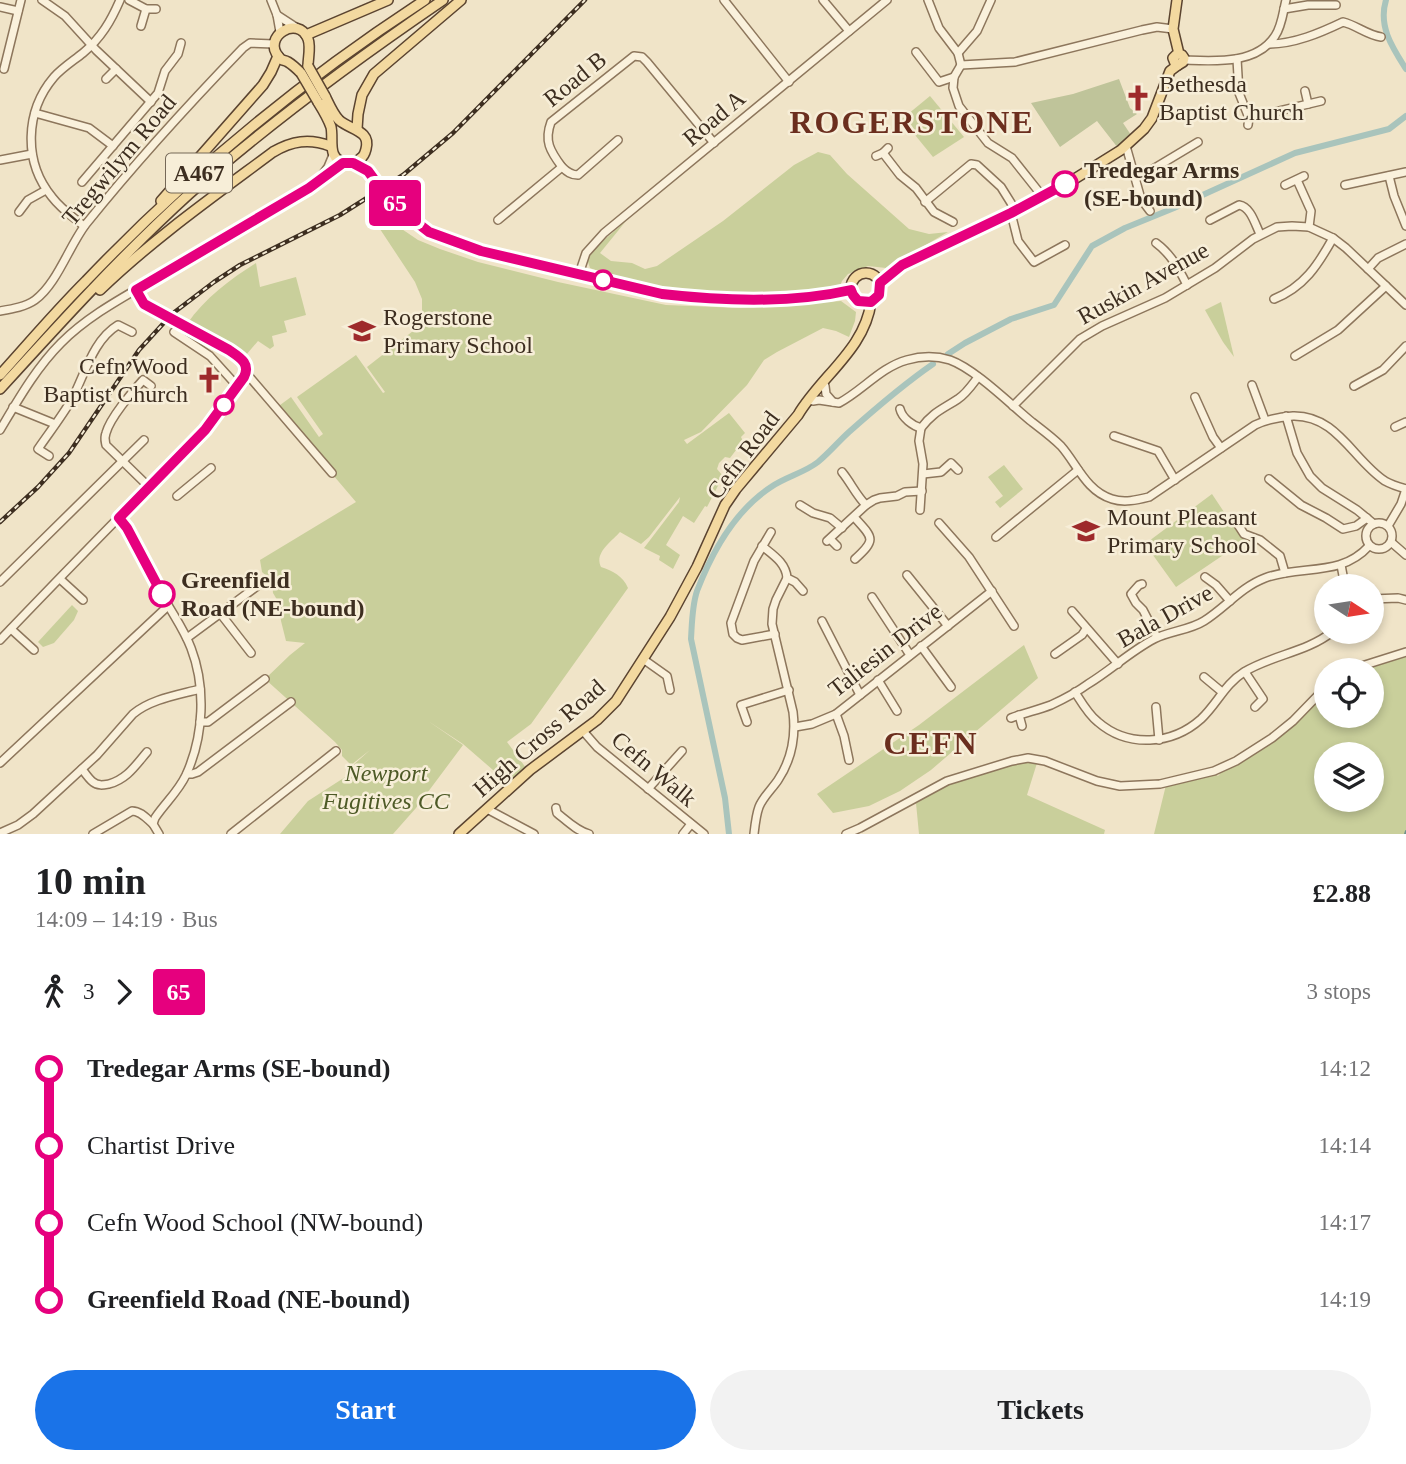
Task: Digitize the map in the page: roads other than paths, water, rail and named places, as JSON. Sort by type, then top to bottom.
[{"type":"main road","points":[[304,33],[388,0]]},
{"type":"main road","name":"A467","points":[[0,375],[85,281],[182,188],[250,129],[425,0]]},
{"type":"main road","name":"A467","points":[[0,389],[68,314],[142,239],[228,160],[345,68],[443,0]]},
{"type":"main road","points":[[353,128],[362,95],[374,74],[461,0]]},
{"type":"main road","points":[[880,283],[873,275],[860,274],[851,284],[851,290],[858,301],[871,302],[879,295],[880,283],[902,265],[1043,197],[1126,145],[1144,129],[1157,107],[1170,71],[1180,59],[1173,29],[1177,0]]},
{"type":"main road","points":[[305,70],[309,41],[304,33],[296,28],[280,32],[274,44],[278,56],[283,61],[305,70],[338,119],[363,134],[366,139],[365,153],[360,160],[348,163]]},
{"type":"main road","points":[[289,63],[299,61],[307,53]]},
{"type":"main road","points":[[85,281],[252,99],[267,79],[278,56]]},
{"type":"main road","points":[[322,99],[330,124],[332,146]]},
{"type":"main road","points":[[332,146],[337,131],[353,128]]},
{"type":"main road","points":[[18,369],[122,269],[283,146],[306,140],[318,141],[332,146],[348,163],[368,171]]},
{"type":"main road","points":[[365,153],[368,171],[384,193],[407,215],[429,232],[481,251],[662,294],[692,298],[787,298],[851,290]]},
{"type":"main road","name":"Cefn Road","points":[[798,415],[806,409],[864,330],[871,302]]},
{"type":"main road","name":"Cefn Road","points":[[683,595],[725,505],[798,415],[806,401],[819,391]]},
{"type":"main road","name":"High Cross Road","points":[[459,834],[530,770],[607,711],[622,692],[683,595]]},
{"type":"street","points":[[4,69],[21,0]]},
{"type":"street","points":[[42,0],[65,16],[151,102]]},
{"type":"street","points":[[85,226],[59,205],[46,190],[39,175],[32,154],[34,113],[43,93],[56,75],[92,45],[109,24],[120,0]]},
{"type":"street","points":[[129,0],[146,9],[156,9]]},
{"type":"street","points":[[271,0],[280,32]]},
{"type":"street","points":[[724,0],[789,82]]},
{"type":"street","points":[[823,0],[849,31]]},
{"type":"street","name":"Road A","points":[[579,274],[586,253],[604,233],[887,0]]},
{"type":"street","points":[[928,0],[939,28],[958,53],[961,65],[954,77],[953,88],[960,106],[988,143],[1012,158],[1043,197]]},
{"type":"street","points":[[958,53],[977,32],[991,0]]},
{"type":"street","points":[[1180,59],[1237,59],[1261,51],[1276,36],[1286,0]]},
{"type":"street","points":[[1284,9],[1308,5],[1336,5]]},
{"type":"street","points":[[0,7],[18,11]]},
{"type":"street","points":[[141,26],[146,9]]},
{"type":"street","points":[[277,15],[304,33]]},
{"type":"street","points":[[1269,44],[1292,41],[1343,22],[1379,37]]},
{"type":"street","points":[[961,65],[1015,62],[1142,30],[1157,27],[1173,29]]},
{"type":"street","points":[[82,182],[158,93],[165,71],[178,54],[181,43]]},
{"type":"street","name":"Tregwilym Road","points":[[0,311],[15,309],[34,300],[49,286],[85,226],[243,48],[250,43],[274,44]]},
{"type":"street","points":[[916,52],[939,82],[954,77]]},
{"type":"street","name":"Road B","points":[[562,166],[549,149],[547,141],[551,122],[634,56],[648,62],[714,143]]},
{"type":"street","points":[[1237,59],[1240,93],[1249,121],[1321,101]]},
{"type":"street","points":[[106,79],[116,69]]},
{"type":"street","points":[[1305,91],[1308,104]]},
{"type":"street","points":[[34,113],[89,128],[113,146]]},
{"type":"street","points":[[498,220],[562,166],[573,175],[578,174],[618,140]]},
{"type":"street","points":[[1136,176],[1148,172],[1198,142]]},
{"type":"street","points":[[1126,145],[1141,199],[1150,211]]},
{"type":"street","points":[[309,188],[328,167],[332,146]]},
{"type":"street","points":[[882,152],[900,175],[916,188],[934,212],[953,222]]},
{"type":"street","points":[[0,160],[32,154]]},
{"type":"street","points":[[0,430],[30,381],[61,344],[94,316],[348,163]]},
{"type":"street","points":[[926,202],[971,164],[977,165],[1001,187],[1013,212],[1018,241],[1034,262],[1065,245]]},
{"type":"street","points":[[1350,187],[1406,172]]},
{"type":"street","points":[[1389,176],[1406,226]]},
{"type":"street","points":[[1285,186],[1300,178],[1311,211],[1309,228]]},
{"type":"street","points":[[19,212],[28,200],[46,190]]},
{"type":"street","points":[[1210,220],[1244,205],[1260,234]]},
{"type":"street","name":"Ruskin Avenue","points":[[1013,406],[1080,339],[1102,326],[1166,298],[1220,264],[1260,234],[1277,227],[1309,228],[1333,238],[1346,247],[1406,305]]},
{"type":"street","points":[[1274,299],[1288,293],[1310,274],[1333,238]]},
{"type":"street","points":[[1156,243],[1170,255],[1187,285]]},
{"type":"street","points":[[1368,269],[1378,258],[1406,244]]},
{"type":"street","points":[[1295,356],[1338,330],[1386,286]]},
{"type":"street","points":[[136,290],[144,304],[241,359],[245,363],[247,374],[332,474]]},
{"type":"street","points":[[49,456],[38,449],[70,402],[99,343],[118,325],[132,332]]},
{"type":"street","points":[[174,332],[210,356],[238,387]]},
{"type":"street","points":[[1354,386],[1383,370],[1406,346]]},
{"type":"street","points":[[834,402],[827,394],[819,391],[819,400],[834,402],[842,401],[885,371],[908,360],[925,357],[946,359],[978,377],[1061,446],[1097,492],[1120,501],[1149,497],[1265,420],[1286,416],[1308,418],[1326,426],[1344,440],[1386,481],[1406,489],[1388,526]]},
{"type":"street","points":[[0,640],[205,430],[247,374]]},
{"type":"street","points":[[920,510],[923,474],[919,441],[921,428],[937,410],[965,393],[978,377]]},
{"type":"street","points":[[149,487],[106,445],[106,432],[142,380],[151,386]]},
{"type":"street","points":[[1252,385],[1265,420]]},
{"type":"street","points":[[1195,397],[1213,437],[1221,448]]},
{"type":"street","points":[[13,407],[55,424]]},
{"type":"street","points":[[900,409],[915,426],[921,428]]},
{"type":"street","points":[[1286,416],[1297,453],[1310,476],[1322,488],[1374,524]]},
{"type":"street","points":[[1395,426],[1406,422]]},
{"type":"street","points":[[1114,436],[1158,452],[1175,480]]},
{"type":"street","points":[[0,582],[144,440]]},
{"type":"street","points":[[923,474],[941,472],[951,463],[958,470]]},
{"type":"street","points":[[177,496],[211,468]]},
{"type":"street","points":[[996,537],[1078,470]]},
{"type":"street","points":[[842,472],[852,484],[855,494],[866,505]]},
{"type":"street","points":[[1269,479],[1301,505],[1343,529],[1356,526],[1367,518]]},
{"type":"street","points":[[837,547],[828,540],[866,505],[880,498],[922,491]]},
{"type":"street","points":[[800,505],[813,513],[830,518],[842,528]]},
{"type":"street","points":[[853,517],[868,532],[871,539],[869,545],[855,559]]},
{"type":"street","points":[[1233,517],[1244,534],[1260,540],[1280,556],[1285,573]]},
{"type":"street","points":[[119,518],[187,638],[200,689],[200,722],[187,774],[153,824]]},
{"type":"street","points":[[939,523],[969,558],[1014,626]]},
{"type":"street","points":[[1382,523],[1388,526],[1392,534],[1391,542],[1380,550],[1369,546],[1366,540],[1366,533],[1374,524],[1382,523]]},
{"type":"street","points":[[771,532],[750,569],[731,623],[733,634],[742,640],[775,634]]},
{"type":"street","points":[[1391,542],[1406,555]]},
{"type":"street","points":[[754,834],[759,807],[788,764],[795,727],[789,690],[772,624],[776,600],[787,578],[783,564],[762,546]]},
{"type":"street","name":"Bala Drive","points":[[1011,718],[1049,706],[1075,692],[1157,638],[1203,622],[1250,585],[1264,578],[1341,565],[1360,556],[1369,546]]},
{"type":"street","points":[[1341,565],[1343,574]]},
{"type":"street","points":[[907,575],[948,626]]},
{"type":"street","points":[[787,578],[803,591]]},
{"type":"street","points":[[1202,587],[1207,578],[1230,601]]},
{"type":"street","points":[[60,579],[83,600]]},
{"type":"street","points":[[187,638],[260,584]]},
{"type":"street","points":[[1142,584],[1131,594],[1143,610],[1157,638]]},
{"type":"street","name":"Taliesin Drive","points":[[795,727],[812,724],[836,714],[992,591]]},
{"type":"street","points":[[872,597],[910,655]]},
{"type":"street","points":[[1384,599],[1406,600]]},
{"type":"street","points":[[0,763],[168,606]]},
{"type":"street","points":[[1072,611],[1118,664]]},
{"type":"street","points":[[220,613],[251,653]]},
{"type":"street","points":[[822,621],[860,695]]},
{"type":"street","points":[[11,629],[34,650]]},
{"type":"street","points":[[1055,654],[1082,635],[1086,629]]},
{"type":"street","points":[[1075,692],[1095,720],[1109,729],[1144,741],[1159,740],[1189,729],[1206,714],[1222,692],[1245,672],[1314,643]]},
{"type":"street","points":[[921,646],[951,687]]},
{"type":"street","points":[[1384,658],[1406,652]]},
{"type":"street","points":[[643,659],[667,676],[670,690]]},
{"type":"street","points":[[1245,672],[1263,699],[1255,707]]},
{"type":"street","points":[[1203,677],[1222,692]]},
{"type":"street","points":[[200,722],[208,722],[265,679]]},
{"type":"street","points":[[878,680],[897,711]]},
{"type":"street","points":[[0,833],[33,814],[82,769],[139,709],[200,689]]},
{"type":"street","points":[[747,722],[741,705],[789,690]]},
{"type":"street","points":[[846,834],[947,781],[1028,758],[1120,786],[1160,784],[1214,771],[1236,761],[1272,738],[1314,699]]},
{"type":"street","points":[[187,774],[198,772],[291,702]]},
{"type":"street","points":[[1146,709],[1156,709],[1159,740]]},
{"type":"street","points":[[836,714],[849,760]]},
{"type":"street","points":[[1019,715],[1022,726]]},
{"type":"street","name":"Cefn Walk","points":[[583,731],[597,747],[704,834]]},
{"type":"street","points":[[231,834],[336,751]]},
{"type":"street","points":[[648,789],[682,751]]},
{"type":"street","points":[[82,769],[97,785],[119,781],[128,776],[147,752]]},
{"type":"street","points":[[486,808],[534,834]]},
{"type":"street","points":[[556,808],[563,818],[589,834]]},
{"type":"street","points":[[93,834],[132,811],[136,811],[153,824],[159,834]]},
{"type":"street","points":[[683,834],[691,824]]},
{"type":"waterway","points":[[1386,0],[1385,27],[1391,44],[1406,69]]},
{"type":"waterway","points":[[948,354],[1011,319],[1054,305],[1092,246],[1125,228],[1295,153],[1389,129],[1406,116]]},
{"type":"waterway","points":[[729,834],[725,798],[691,639],[694,603],[703,576],[726,533],[758,496],[818,462],[880,405],[933,364]]},
{"type":"railway","points":[[0,522],[38,487],[69,453],[139,350],[172,314],[240,265],[340,215],[403,175],[453,133],[585,0]]},
{"type":"place","name":"Bethesda Baptist Church","points":[[1138,98]]},
{"type":"place","name":"Tredegar Arms (SE-bound)","points":[[1065,184]]},
{"type":"place","name":"Rogerstone Primary School","points":[[362,331]]},
{"type":"place","name":"Cefn Wood Baptist Church","points":[[209,380]]},
{"type":"place","name":"Mount Pleasant Primary School","points":[[1086,531]]},
{"type":"place","name":"Greenfield Road (NE-bound)","points":[[162,594]]},
{"type":"district","name":"ROGERSTONE","points":[[912,122]]},
{"type":"district","name":"CEFN","points":[[931,743]]},
{"type":"park label","name":"Newport Fugitives CC","points":[[386,787]]}]
